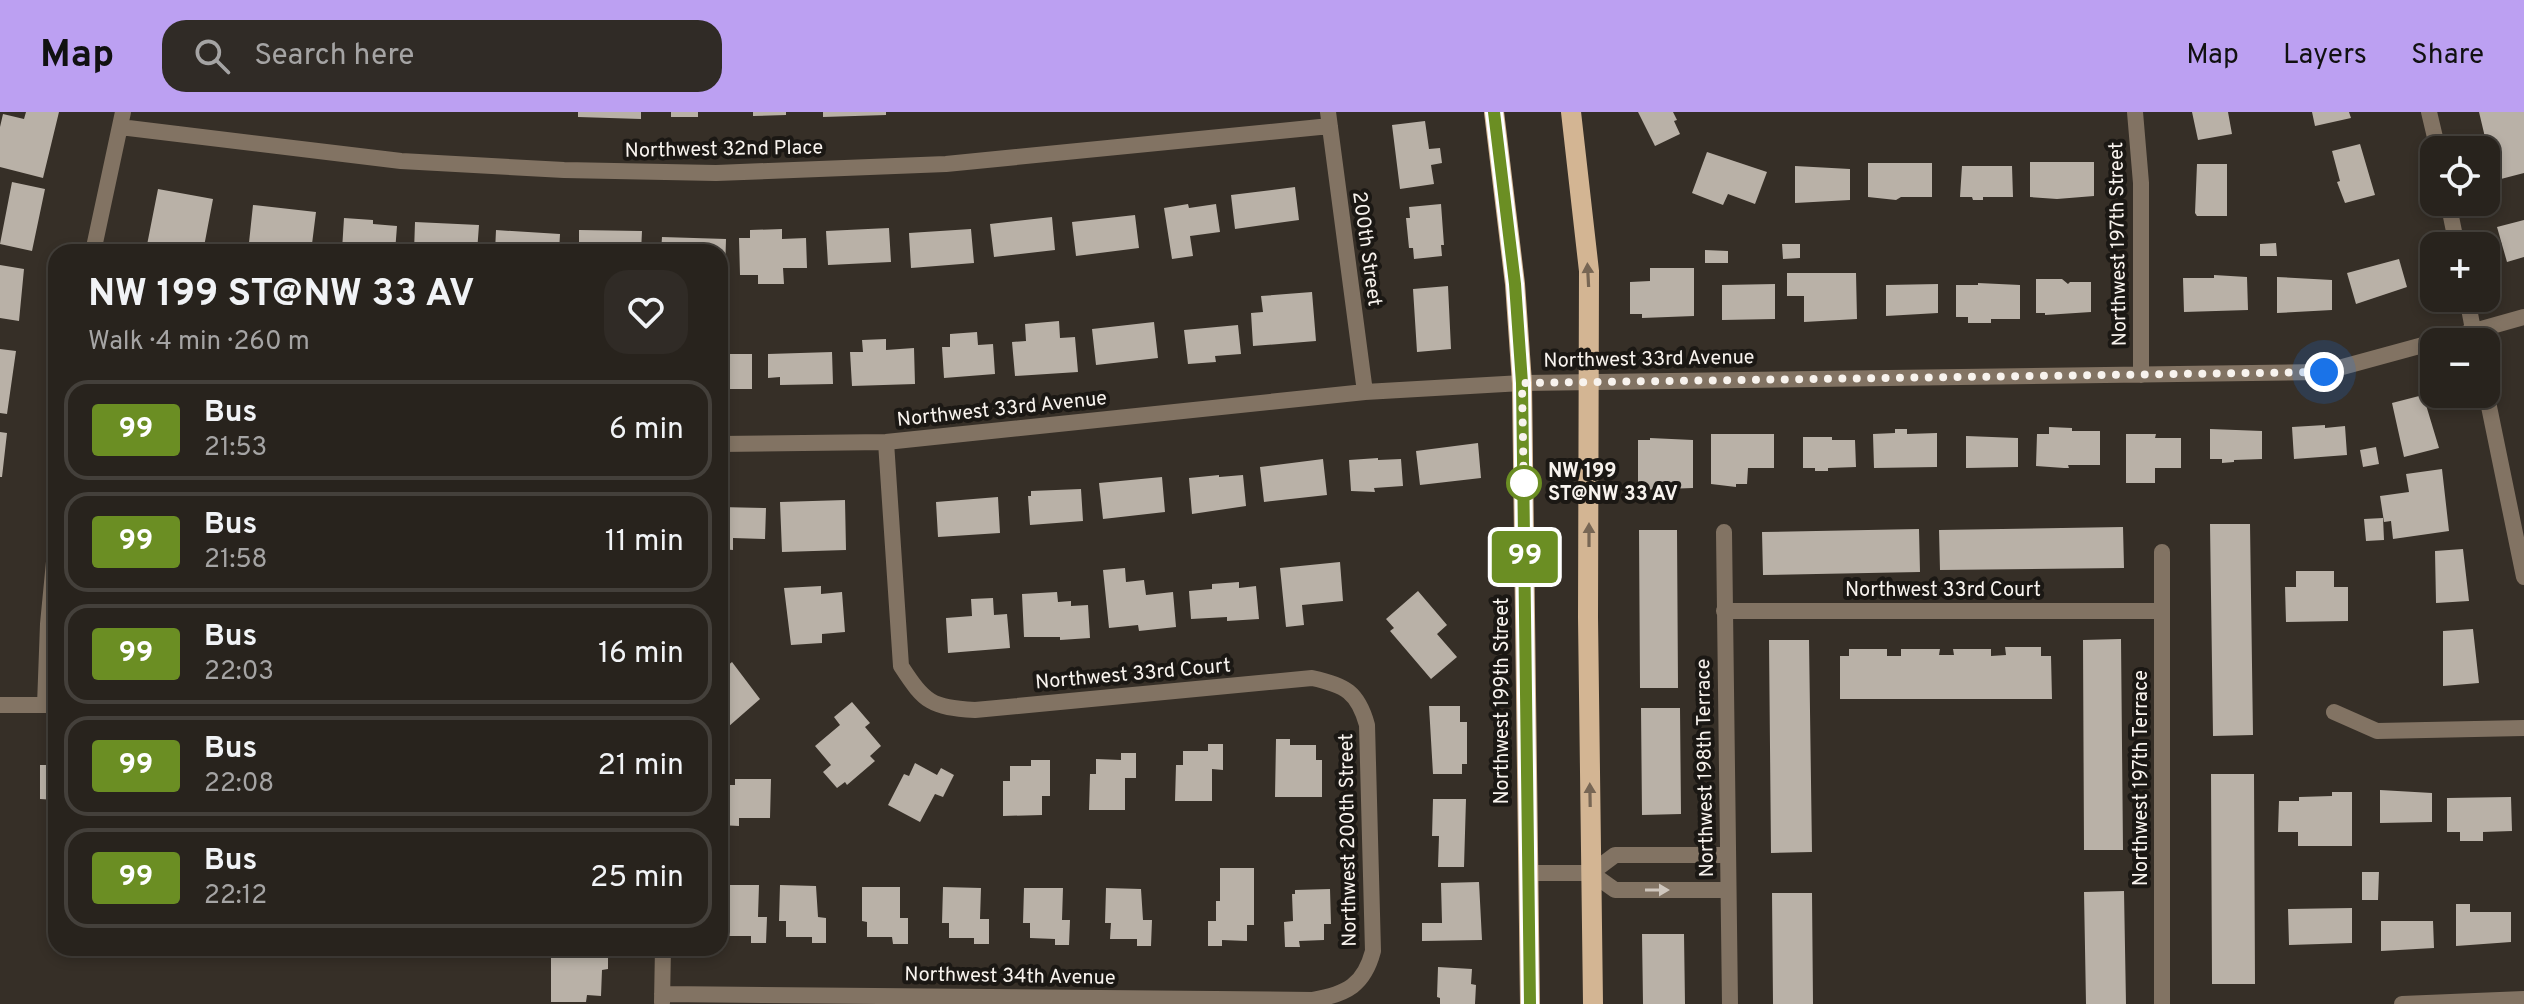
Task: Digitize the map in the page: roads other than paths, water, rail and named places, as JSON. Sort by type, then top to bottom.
[{"type":"main road","name":"Northwest 199th Street","points":[[1494,112],[1515,284],[1522,383],[1530,1004]]},
{"type":"main road","points":[[1571,112],[1589,271],[1588,617],[1593,1004]]},
{"type":"street","name":"Northwest 197th Street","points":[[2135,112],[2141,183],[2141,375]]},
{"type":"street","points":[[2429,112],[2435,136]]},
{"type":"street","name":"Northwest 32nd Place","points":[[122,120],[401,161],[564,170],[716,173],[946,164],[1329,119]]},
{"type":"street","name":"200th Street","points":[[1329,119],[1365,392]]},
{"type":"street","points":[[95,244],[122,120]]},
{"type":"street","name":"Northwest 33rd Avenue","points":[[2497,328],[2524,317]]},
{"type":"street","name":"Northwest 33rd Avenue","points":[[728,444],[886,442],[1365,392],[1522,383],[2324,372],[2420,346]]},
{"type":"street","points":[[2489,408],[2524,577]]},
{"type":"street","name":"Northwest 33rd Court","points":[[886,442],[901,666],[919,694],[942,708],[975,710],[1312,678],[1335,683],[1351,693]]},
{"type":"street","name":"Northwest 198th Terrace","points":[[1724,532],[1730,1004]]},
{"type":"street","name":"Northwest 197th Terrace","points":[[2162,552],[2162,1004]]},
{"type":"street","name":"Northwest 33rd Court","points":[[1724,611],[2162,611]]},
{"type":"street","name":"Northwest 200th Street","points":[[1351,693],[1361,704],[1367,725],[1373,951],[1367,973],[1355,985]]},
{"type":"street","points":[[0,705],[48,705]]},
{"type":"street","points":[[2334,712],[2377,731],[2524,728]]},
{"type":"street","points":[[1591,873],[1615,855],[1727,855]]},
{"type":"street","points":[[1528,873],[1591,873],[1615,890],[1727,890]]},
{"type":"street","points":[[662,999],[663,956]]},
{"type":"street","name":"Northwest 34th Avenue","points":[[662,999],[1313,1000],[1336,996],[1355,985]]},
{"type":"street","points":[[2402,1004],[2524,999]]},
{"type":"place","name":"NW 199 ST@NW 33 AV","points":[[1524,483]]}]
